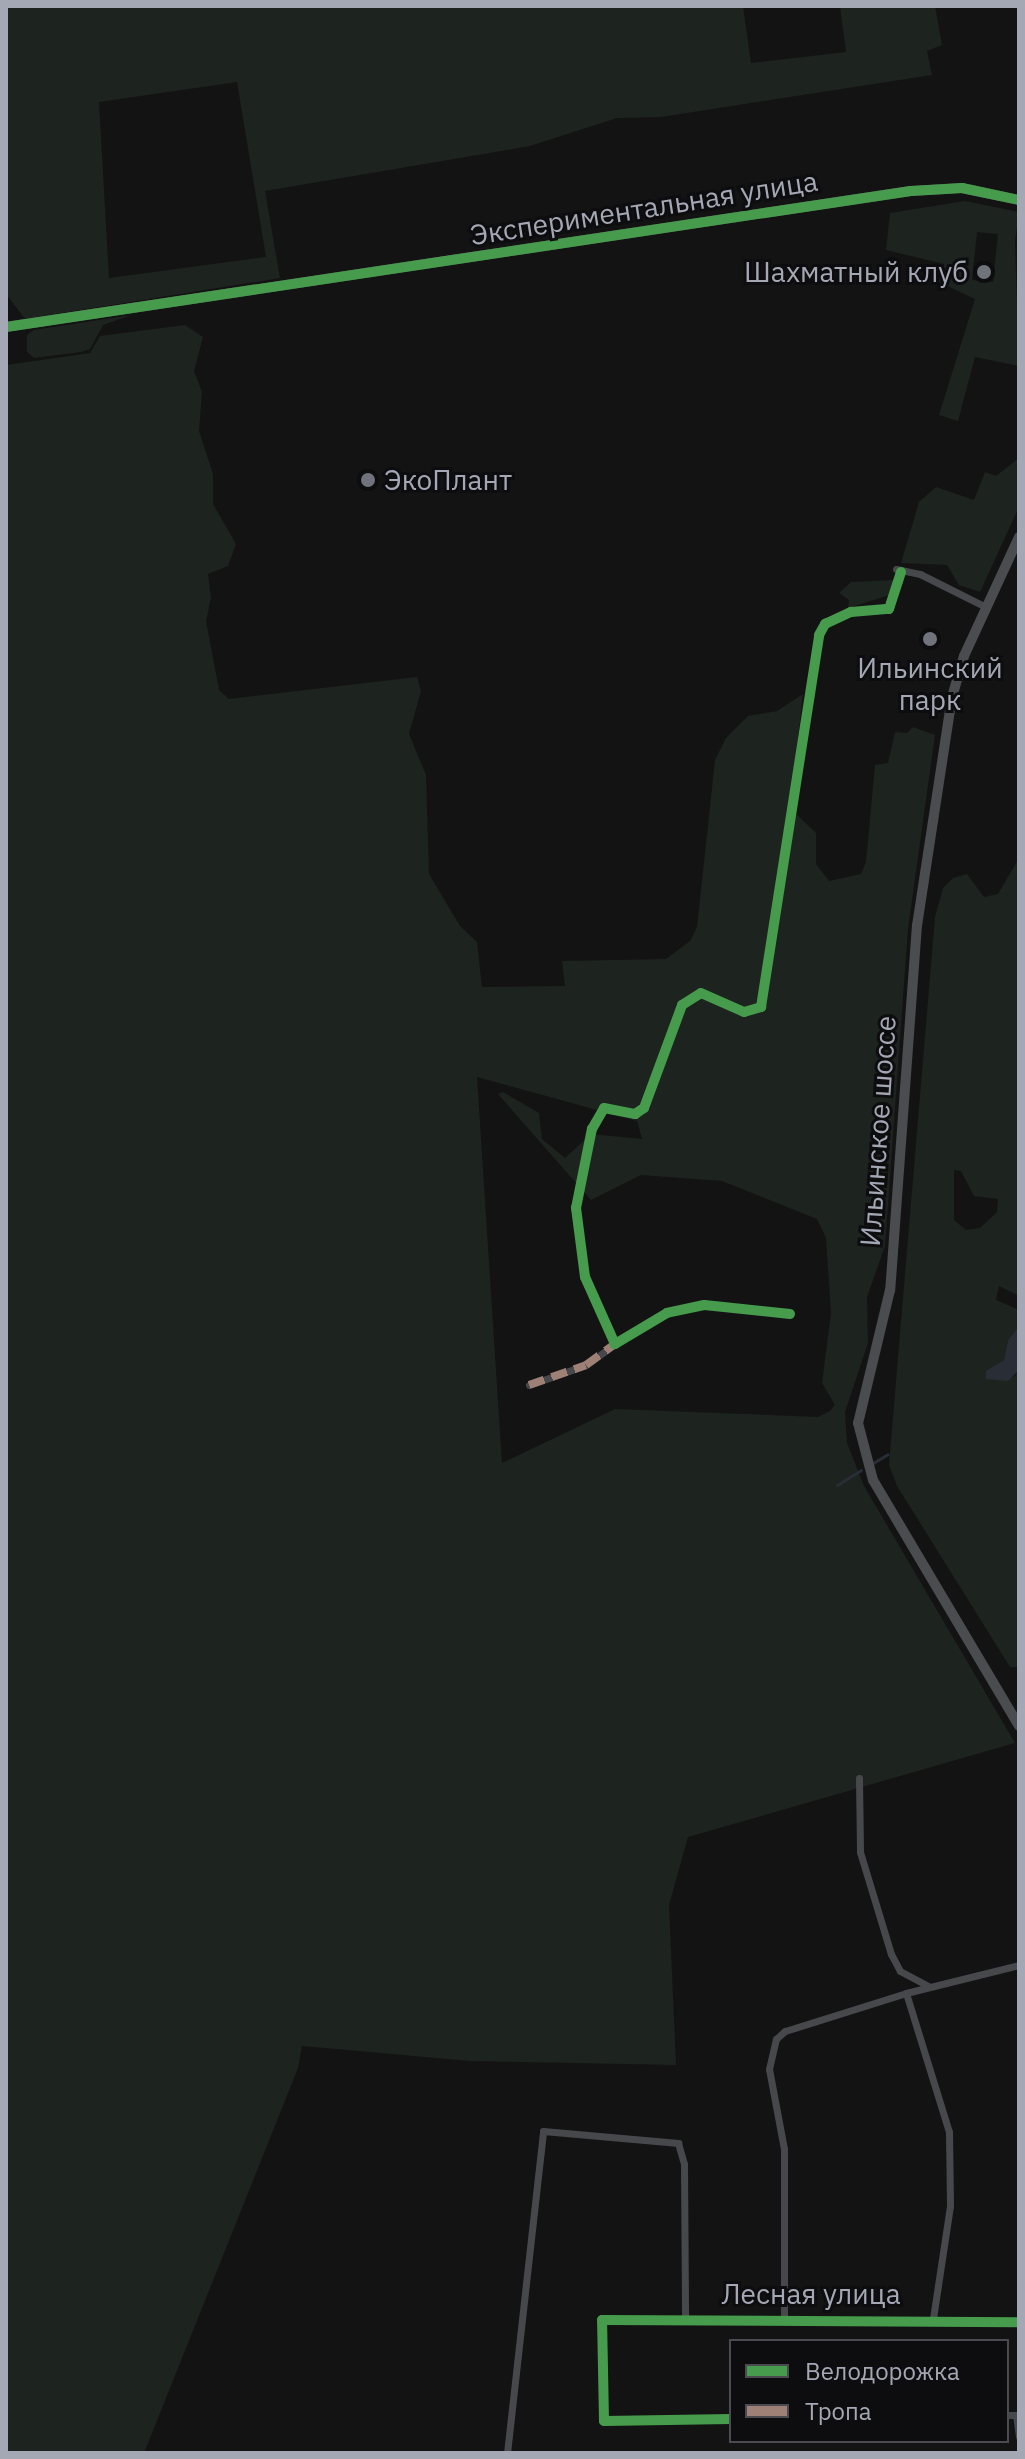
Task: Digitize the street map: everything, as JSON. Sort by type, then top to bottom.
[{"type":"main road","name":"Экспериментальная улица","points":[[6,327],[911,191],[962,188],[1019,200]]},
{"type":"main road","name":"Ильинское шоссе","points":[[1019,537],[958,671],[948,725],[917,925],[890,1290],[858,1423],[873,1480],[1019,1726]]},
{"type":"street","points":[[615,1344],[585,1277],[576,1208],[592,1129],[604,1108],[635,1114],[644,1108],[682,1005],[701,993],[744,1012],[761,1007],[819,635],[825,624],[851,612],[889,609],[899,571],[920,574],[986,607]]},
{"type":"street","points":[[529,1385],[586,1365],[667,1313],[704,1305],[790,1314]]},
{"type":"street","points":[[859,1778],[860,1852],[891,1954],[900,1971],[930,1987]]},
{"type":"street","points":[[784,2320],[784,2149],[769,2069],[771,2052],[785,2031],[906,1993],[1019,1965]]},
{"type":"street","points":[[906,1993],[949,2132],[950,2206],[933,2319]]},
{"type":"street","points":[[507,2453],[543,2131],[678,2143],[684,2164],[685,2318]]},
{"type":"street","name":"Лесная улица","points":[[729,2419],[604,2421],[602,2320],[933,2319],[1019,2322]]},
{"type":"street","points":[[1009,2415],[1016,2415],[1019,2437]]},
{"type":"shaded area","points":[[6,6],[743,6],[751,63],[846,52],[840,6],[935,6],[942,45],[927,51],[932,75],[661,117],[617,118],[530,146],[265,191],[280,278],[25,319],[6,294]],"holes":[[[237,82],[266,257],[109,278],[99,102]]]},
{"type":"shaded area","points":[[965,201],[1019,212],[1015,241],[1019,366],[975,357],[958,421],[939,415],[975,299],[939,282],[944,264],[886,250],[890,213]],"holes":[[[977,232],[998,234],[993,282],[972,280]]]},
{"type":"shaded area","points":[[131,315],[103,325],[90,349],[34,358],[27,352],[27,335],[34,330]]},
{"type":"shaded area","points":[[185,325],[203,337],[194,371],[202,392],[199,431],[213,474],[213,504],[236,544],[228,566],[208,574],[211,598],[206,621],[219,690],[229,699],[417,677],[421,691],[409,734],[426,775],[429,874],[460,926],[477,942],[482,987],[565,986],[562,961],[666,959],[690,941],[697,927],[715,760],[726,738],[748,716],[777,711],[803,694],[790,808],[816,833],[816,864],[829,881],[861,874],[866,862],[875,765],[888,763],[895,732],[907,733],[913,727],[935,735],[908,929],[885,1246],[867,1297],[868,1343],[845,1412],[847,1443],[864,1486],[1015,1743],[688,1837],[669,1905],[676,2065],[470,2061],[302,2046],[298,2068],[144,2453],[6,2453],[6,365],[90,353],[100,336]],"holes":[[[477,1077],[637,1121],[642,1139],[591,1134],[565,1158],[542,1139],[539,1113],[503,1092],[498,1094],[591,1200],[641,1175],[722,1181],[817,1219],[826,1238],[831,1313],[822,1383],[835,1405],[818,1417],[615,1409],[502,1463]]]},
{"type":"shaded area","points":[[1019,458],[1019,507],[980,592],[959,585],[947,565],[901,563],[919,502],[936,487],[974,500],[985,472],[996,476]]},
{"type":"shaded area","points":[[894,580],[893,594],[848,608],[849,600],[839,593],[851,582]]},
{"type":"shaded area","points":[[1019,858],[1019,1296],[999,1286],[996,1300],[1017,1309],[1019,1326],[1008,1340],[1004,1360],[992,1368],[1014,1377],[1019,1370],[1019,1667],[1010,1667],[897,1486],[889,1465],[935,917],[943,888],[953,878],[967,874],[984,897],[998,894]],"holes":[[[954,1170],[961,1171],[974,1196],[998,1199],[997,1212],[980,1228],[966,1230],[954,1220]]]},
{"type":"shaded area","points":[[1019,1326],[1019,1370],[1008,1381],[986,1379],[986,1371],[1004,1360],[1008,1340]]},
{"type":"waterway","points":[[873,1463],[888,1454]]},
{"type":"waterway","points":[[837,1485],[861,1470]]},
{"type":"marked path","points":[[529,1385],[586,1365],[615,1344]]},
{"type":"cycle path","points":[[6,327],[911,191],[962,188],[1019,200]]},
{"type":"cycle path","points":[[790,1314],[704,1305],[667,1313],[615,1344],[585,1277],[576,1208],[592,1129],[604,1108],[635,1114],[644,1108],[682,1005],[701,993],[744,1012],[761,1007],[819,635],[825,624],[851,612],[889,609],[901,572]]},
{"type":"cycle path","points":[[729,2419],[604,2421],[602,2320],[1019,2322]]},
{"type":"place","name":"Шахматный клуб","points":[[984,272]]},
{"type":"place","name":"ЭкоПлант","points":[[368,480]]},
{"type":"place","name":"Ильинский парк","points":[[930,639]]}]
